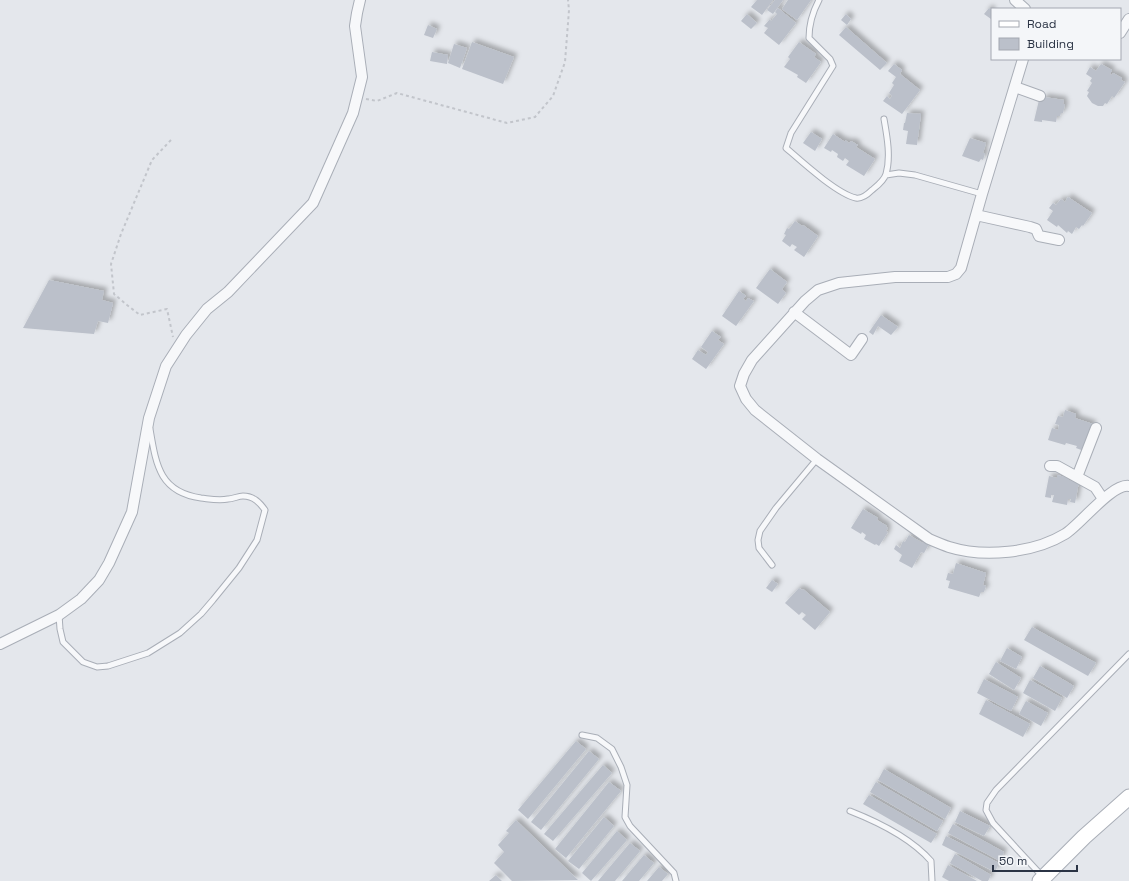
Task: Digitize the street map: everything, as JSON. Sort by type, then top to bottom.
[{"type":"street","points":[[0,644],[59,615],[80,599],[99,580],[109,563],[132,512],[148,418],[166,366],[186,335],[207,309],[228,292],[313,203],[353,113],[362,77],[355,26],[356,13],[360,0]]},
{"type":"street","points":[[1015,0],[1024,8]]},
{"type":"street","points":[[1121,31],[1129,19]]},
{"type":"street","points":[[1023,60],[961,268],[956,274],[948,277],[895,277],[839,283],[818,290],[794,312],[752,360],[744,374],[740,386],[746,399],[755,410],[817,460],[929,539],[950,547],[994,553],[1011,552],[1047,543],[1065,534],[1113,491],[1126,485],[1129,486]]},
{"type":"street","points":[[1015,87],[1040,96]]},
{"type":"street","points":[[976,215],[1030,227],[1036,229],[1039,236],[1059,240]]},
{"type":"street","points":[[794,312],[851,355],[862,339]]},
{"type":"street","points":[[1077,477],[1096,428]]},
{"type":"street","points":[[1050,466],[1057,466],[1095,487],[1103,499]]},
{"type":"street","points":[[1042,879],[1084,837],[1129,797]]},
{"type":"lane","points":[[819,0],[813,11],[809,26],[810,38],[830,58],[833,66],[791,133],[786,148],[829,183],[850,196],[858,199],[866,196],[886,175],[888,147],[884,119]]},
{"type":"lane","points":[[886,175],[899,173],[915,175],[982,194]]},
{"type":"lane","points":[[59,615],[63,642],[83,662],[97,667],[108,666],[148,653],[180,633],[201,614],[239,568],[257,540],[266,510],[254,498],[243,496],[228,500],[214,500],[193,497],[175,490],[164,479],[158,467],[148,418]]},
{"type":"lane","points":[[772,565],[759,548],[758,540],[760,531],[776,508],[817,460]]},
{"type":"lane","points":[[1042,879],[993,823],[986,810],[987,803],[996,790],[1129,654]]},
{"type":"lane","points":[[582,735],[597,738],[612,749],[621,767],[627,785],[625,817],[630,826],[674,873],[676,881]]},
{"type":"lane","points":[[850,811],[872,820],[916,847],[931,861],[932,881]]},
{"type":"path","points":[[357,97],[376,101],[397,93],[507,123],[535,117],[553,96],[565,62],[569,10],[568,0]]},
{"type":"path","points":[[171,140],[152,160],[110,264],[114,294],[127,305],[140,315],[167,309],[176,350]]},
{"type":"building","points":[[757,0],[773,0],[762,15],[751,7]]},
{"type":"building","points":[[775,0],[783,0],[773,14],[767,10]]},
{"type":"building","points":[[788,0],[811,0],[797,20],[782,9]]},
{"type":"building","points":[[778,8],[796,23],[779,45],[764,33],[768,28],[764,26],[777,14],[775,12]]},
{"type":"building","points":[[989,8],[991,9],[991,19],[984,14]]},
{"type":"building","points":[[747,14],[757,23],[751,29],[741,21]]},
{"type":"building","points":[[846,14],[851,19],[847,25],[841,20]]},
{"type":"building","points":[[428,25],[437,29],[433,38],[424,35]]},
{"type":"building","points":[[846,27],[887,63],[880,70],[839,35]]},
{"type":"building","points":[[472,42],[514,57],[503,84],[462,69]]},
{"type":"building","points":[[799,42],[816,54],[814,57],[821,62],[806,83],[797,77],[798,75],[784,67],[790,59],[788,57]]},
{"type":"building","points":[[454,44],[467,48],[460,68],[448,63]]},
{"type":"building","points":[[432,52],[448,55],[447,64],[430,61]]},
{"type":"building","points":[[894,64],[902,70],[900,74],[920,90],[902,114],[883,101],[887,96],[890,99],[892,96],[889,93],[894,85],[892,83],[896,77],[888,71]]},
{"type":"building","points":[[1101,64],[1112,70],[1110,74],[1112,75],[1113,73],[1122,78],[1121,80],[1125,82],[1114,98],[1112,96],[1107,104],[1105,103],[1103,106],[1098,106],[1092,103],[1087,96],[1089,92],[1087,91],[1092,83],[1090,81],[1092,78],[1086,74],[1090,67],[1096,71]]},
{"type":"building","points":[[1044,97],[1064,100],[1063,104],[1065,104],[1063,113],[1061,113],[1060,116],[1057,116],[1056,122],[1042,120],[1042,122],[1034,121],[1039,100],[1043,101]]},
{"type":"building","points":[[907,113],[921,114],[917,145],[906,144],[908,131],[903,130]]},
{"type":"building","points":[[811,132],[822,139],[815,151],[803,143]]},
{"type":"building","points":[[833,134],[845,142],[845,140],[849,143],[851,141],[858,145],[856,147],[875,159],[864,176],[846,165],[849,161],[845,158],[843,161],[837,157],[838,154],[832,150],[831,152],[824,148]]},
{"type":"building","points":[[970,138],[986,143],[983,153],[985,153],[983,160],[981,159],[979,162],[962,156]]},
{"type":"building","points":[[1068,197],[1092,213],[1083,226],[1082,225],[1079,229],[1076,227],[1072,234],[1068,231],[1067,233],[1058,225],[1057,227],[1047,220],[1053,211],[1049,208],[1053,203],[1056,205],[1061,199],[1065,202]]},
{"type":"building","points":[[795,221],[818,236],[804,257],[794,250],[797,247],[792,244],[790,247],[782,241],[786,235],[784,234],[787,228],[789,229]]},
{"type":"building","points":[[770,269],[787,282],[782,289],[786,293],[778,304],[756,288]]},
{"type":"building","points":[[49,280],[104,291],[102,300],[113,303],[108,323],[98,321],[94,334],[23,328]]},
{"type":"building","points":[[739,291],[746,296],[743,299],[746,301],[748,298],[754,301],[736,326],[722,316]]},
{"type":"building","points":[[881,315],[898,327],[891,335],[878,326],[873,335],[869,332]]},
{"type":"building","points":[[712,331],[721,337],[718,340],[724,344],[706,369],[692,359],[698,350],[706,355],[708,352],[701,347]]},
{"type":"building","points":[[1065,410],[1076,414],[1075,418],[1093,424],[1084,451],[1076,448],[1077,446],[1066,443],[1065,445],[1048,440],[1052,428],[1058,430],[1059,425],[1055,424],[1058,416],[1063,417]]},
{"type":"building","points":[[1057,475],[1079,482],[1075,503],[1070,502],[1071,499],[1068,499],[1067,505],[1052,502],[1054,495],[1051,495],[1051,498],[1045,497],[1049,476],[1057,478]]},
{"type":"building","points":[[863,509],[878,518],[877,520],[888,528],[886,531],[888,532],[879,546],[864,539],[866,535],[862,532],[861,534],[851,528]]},
{"type":"building","points":[[909,535],[923,543],[929,544],[924,553],[921,552],[912,568],[899,561],[902,555],[894,549],[896,545],[900,548],[903,541],[905,542]]},
{"type":"building","points":[[956,563],[986,573],[983,585],[986,586],[984,592],[981,592],[979,597],[948,588],[950,581],[946,580],[948,573],[953,574]]},
{"type":"building","points":[[772,580],[778,584],[772,592],[766,588]]},
{"type":"building","points":[[799,588],[802,590],[803,589],[830,612],[815,630],[802,619],[806,615],[802,612],[799,615],[785,603]]},
{"type":"building","points":[[1032,627],[1096,663],[1088,676],[1024,640]]},
{"type":"building","points":[[1007,648],[1022,657],[1016,669],[1000,661]]},
{"type":"building","points":[[996,662],[1021,678],[1014,690],[989,674]]},
{"type":"building","points":[[1040,666],[1074,686],[1067,698],[1033,678]]},
{"type":"building","points":[[984,679],[1018,697],[1011,711],[977,693]]},
{"type":"building","points":[[1030,680],[1062,698],[1055,711],[1023,693]]},
{"type":"building","points":[[986,700],[1030,724],[1023,737],[979,714]]},
{"type":"building","points":[[1026,701],[1048,713],[1041,726],[1019,714]]},
{"type":"building","points":[[576,741],[586,749],[528,819],[518,810]]},
{"type":"building","points":[[589,751],[599,759],[541,830],[531,822]]},
{"type":"building","points":[[603,765],[612,773],[553,841],[544,834]]},
{"type":"building","points":[[884,769],[951,808],[945,819],[878,780]]},
{"type":"building","points":[[609,782],[621,791],[566,858],[555,849]]},
{"type":"building","points":[[876,782],[943,821],[937,831],[870,792]]},
{"type":"building","points":[[869,795],[937,834],[931,843],[863,804]]},
{"type":"building","points":[[960,811],[990,826],[984,836],[955,822]]},
{"type":"building","points":[[604,817],[614,826],[579,869],[568,861]]},
{"type":"building","points":[[516,820],[578,880],[512,881],[494,863],[504,852],[498,845],[509,833],[506,831]]},
{"type":"building","points":[[953,824],[1004,852],[1000,861],[948,833]]},
{"type":"building","points":[[617,831],[627,840],[591,881],[582,873]]},
{"type":"building","points":[[946,836],[999,863],[995,872],[942,845]]},
{"type":"building","points":[[630,843],[640,851],[615,881],[598,881]]},
{"type":"building","points":[[955,854],[991,875],[988,881],[982,881],[950,863]]},
{"type":"building","points":[[644,855],[654,863],[639,881],[622,881]]},
{"type":"building","points":[[948,865],[977,881],[949,881],[942,877]]},
{"type":"building","points":[[659,867],[668,874],[662,881],[647,881]]},
{"type":"building","points":[[496,875],[502,881],[489,881]]}]
